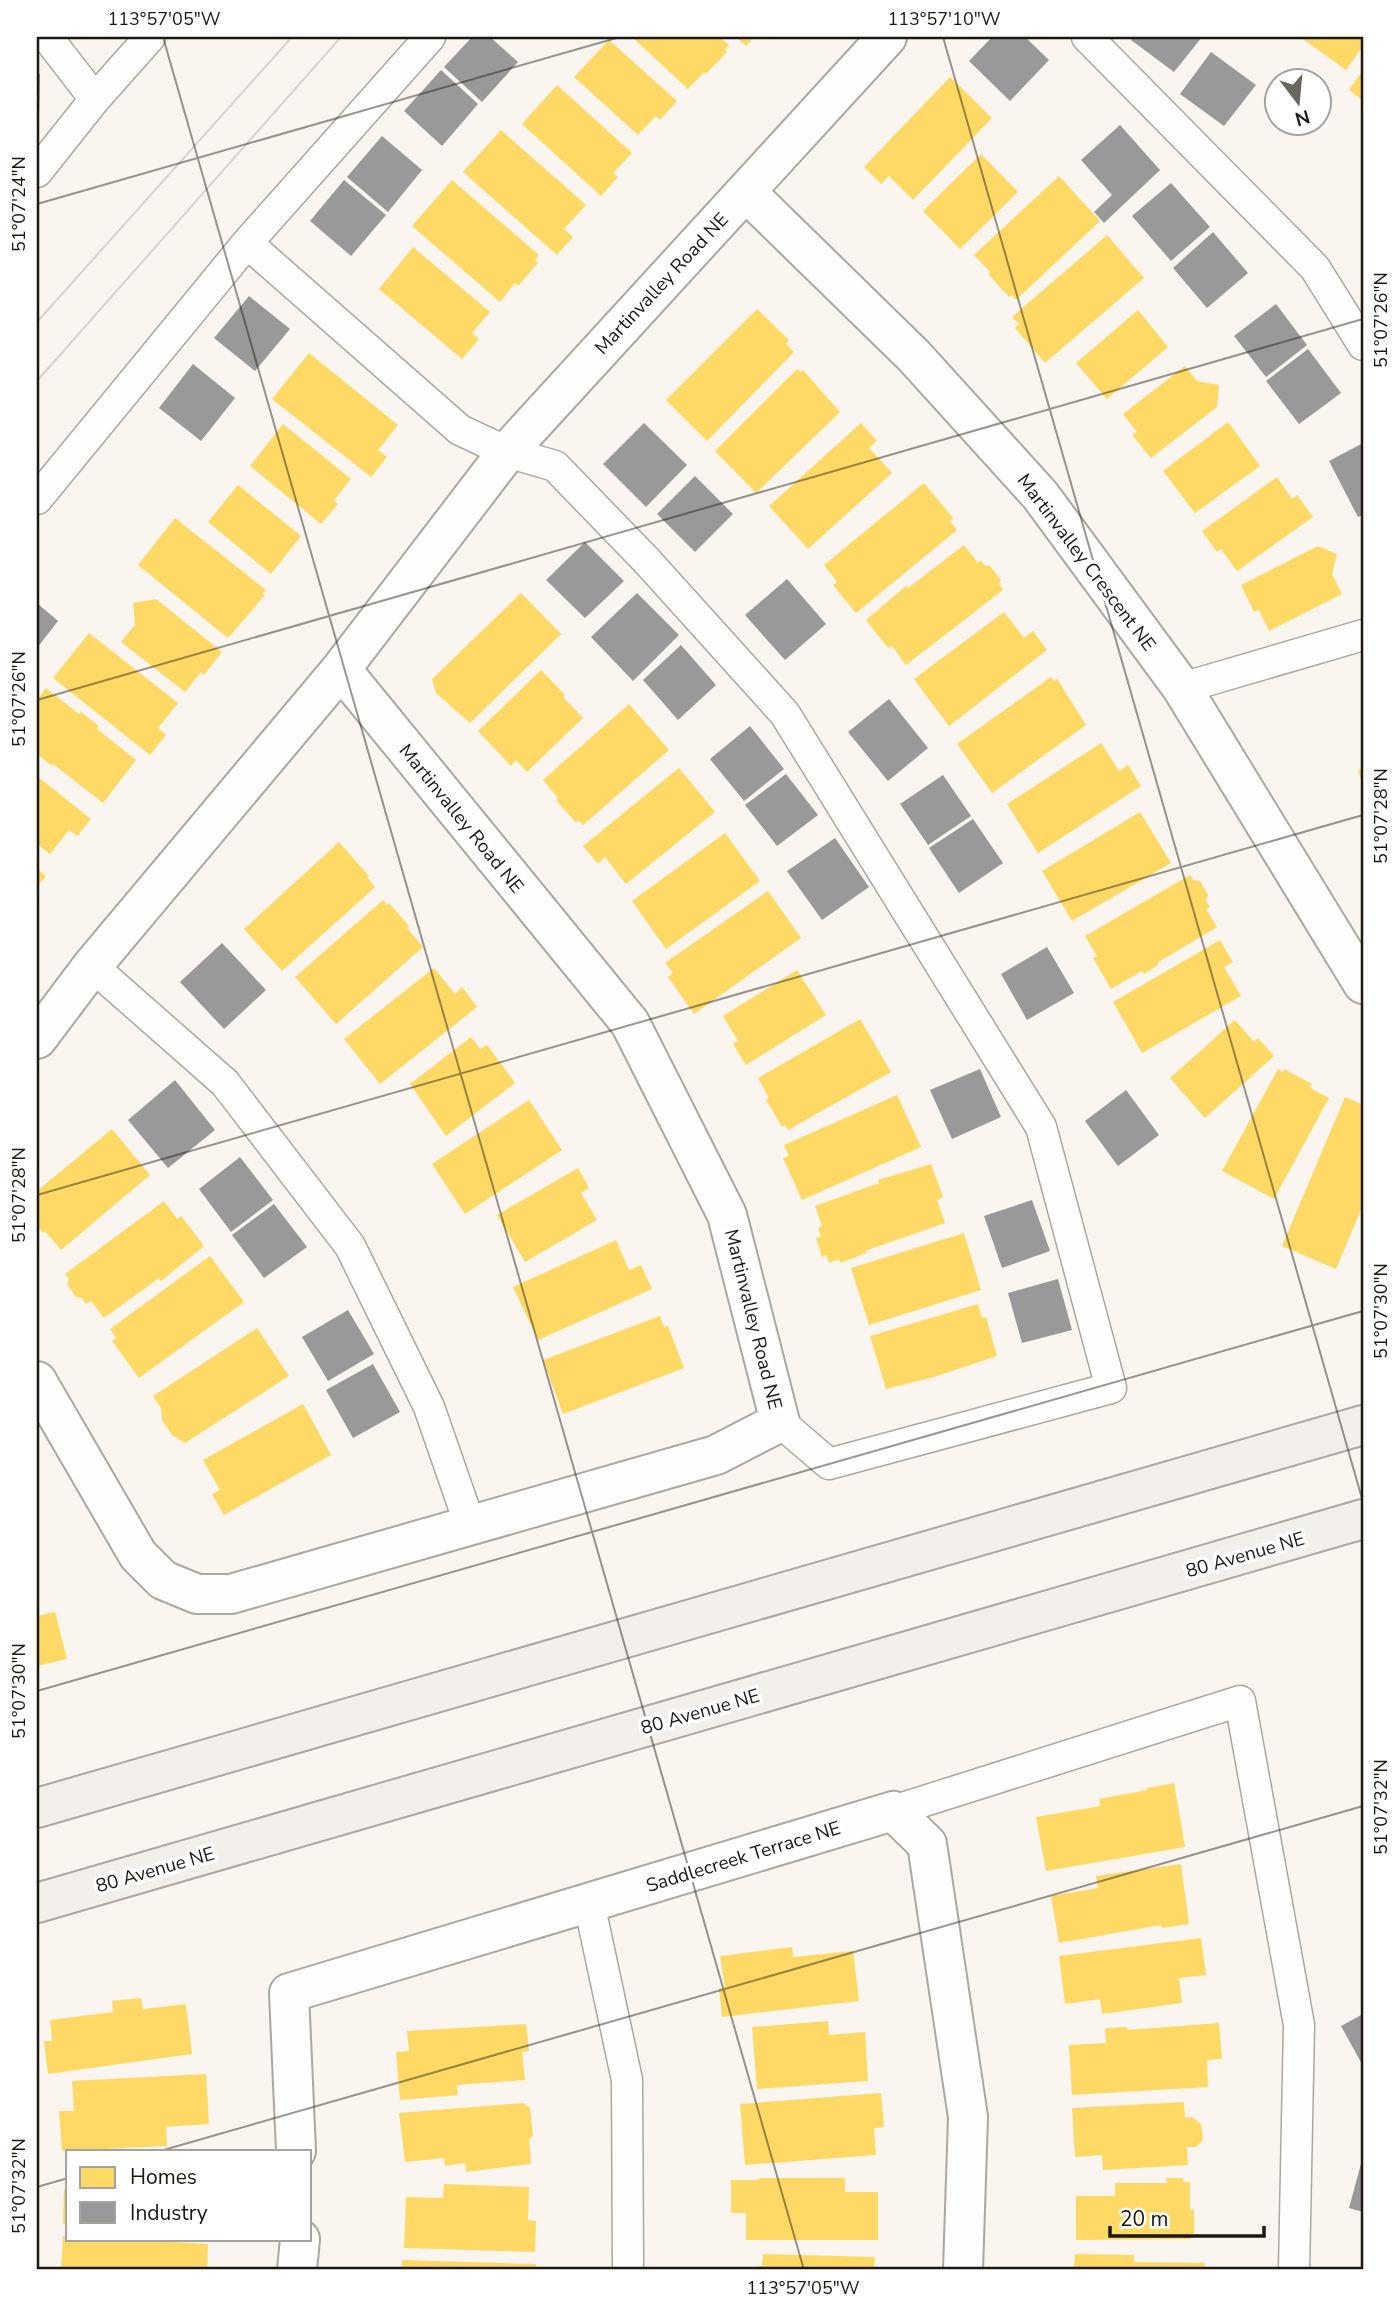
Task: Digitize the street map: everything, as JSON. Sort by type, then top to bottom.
[{"type":"main road","points":[[37,1808],[1363,1425]]},
{"type":"main road","name":"80 Avenue NE","points":[[37,1903],[1363,1519]]},
{"type":"main road","points":[[37,1795],[106,1788]]},
{"type":"street","name":"Martinvalley Road NE","points":[[37,1039],[92,966],[341,669],[507,452],[887,37]]},
{"type":"street","name":"Martinvalley Crescent NE","points":[[746,191],[914,356],[1040,495],[1182,688],[1363,984]]},
{"type":"street","name":"Martinvalley Road NE","points":[[37,1381],[138,1555],[163,1580],[197,1594],[231,1594],[716,1455],[780,1422],[727,1215],[630,1023],[341,669]]},
{"type":"street","name":"Saddlecreek Terrace NE","points":[[296,2150],[289,1993],[893,1811]]},
{"type":"street","points":[[893,1811],[927,1844],[968,2117],[963,2270]]},
{"type":"street","points":[[297,2270],[300,2240]]},
{"type":"lane","points":[[47,37],[95,99]]},
{"type":"lane","points":[[37,172],[95,99],[150,37]]},
{"type":"lane","points":[[37,499],[247,243],[430,37]]},
{"type":"lane","points":[[1087,37],[1315,268],[1363,345]]},
{"type":"lane","points":[[247,243],[460,430],[507,452],[555,466],[647,561],[785,715],[1041,1127],[1111,1388],[829,1464],[780,1422]]},
{"type":"lane","points":[[1182,688],[1363,635]]},
{"type":"lane","points":[[92,966],[225,1083],[350,1246],[429,1407],[470,1525]]},
{"type":"lane","points":[[893,1811],[1240,1701],[1299,2025],[1294,2270]]},
{"type":"lane","points":[[589,1903],[627,2080],[628,2270]]},
{"type":"building: Homes","points":[[632,37],[720,37],[729,45],[725,50],[727,52],[688,89]]},
{"type":"building: Homes","points":[[736,37],[754,37],[746,46]]},
{"type":"building: Homes","points":[[1300,37],[1363,37],[1363,46],[1346,70]]},
{"type":"building: Homes","points":[[609,40],[677,101],[660,120],[656,116],[638,135],[574,77]]},
{"type":"building: Homes","points":[[1363,70],[1363,101],[1349,90]]},
{"type":"building: Homes","points":[[950,77],[992,118],[913,200],[889,176],[881,184],[864,167]]},
{"type":"building: Homes","points":[[557,85],[632,153],[613,173],[618,177],[601,196],[522,124]]},
{"type":"building: Homes","points":[[501,130],[586,205],[564,229],[573,237],[557,255],[463,172]]},
{"type":"building: Homes","points":[[981,154],[1018,192],[960,249],[923,211]]},
{"type":"building: Homes","points":[[1059,176],[1100,221],[1016,300],[1012,295],[1009,297],[974,255]]},
{"type":"building: Homes","points":[[452,180],[539,255],[535,260],[538,263],[518,286],[515,283],[500,302],[412,226]]},
{"type":"building: Homes","points":[[1107,235],[1144,278],[1045,363],[1015,328],[1019,324],[1012,317]]},
{"type":"building: Homes","points":[[413,247],[490,312],[472,333],[479,339],[462,359],[379,289]]},
{"type":"building: Homes","points":[[757,309],[789,340],[786,344],[794,352],[707,441],[666,400]]},
{"type":"building: Homes","points":[[1138,310],[1168,347],[1107,399],[1076,363]]},
{"type":"building: Homes","points":[[309,353],[398,425],[378,450],[387,457],[371,477],[272,399]]},
{"type":"building: Homes","points":[[1185,366],[1197,381],[1219,385],[1217,407],[1151,458],[1132,435],[1137,432],[1123,414]]},
{"type":"building: Homes","points":[[797,369],[801,372],[803,370],[840,412],[756,493],[715,451]]},
{"type":"building: Homes","points":[[1228,422],[1260,466],[1195,513],[1163,471]]},
{"type":"building: Homes","points":[[861,423],[877,441],[869,448],[892,473],[808,549],[769,506]]},
{"type":"building: Homes","points":[[283,424],[351,479],[334,500],[338,504],[321,524],[250,466]]},
{"type":"building: Homes","points":[[1277,477],[1292,499],[1297,495],[1313,517],[1237,571],[1221,549],[1217,552],[1202,531]]},
{"type":"building: Homes","points":[[924,483],[953,518],[950,521],[957,530],[856,613],[833,585],[837,582],[824,565]]},
{"type":"building: Homes","points":[[238,485],[301,536],[271,574],[208,522]]},
{"type":"building: Homes","points":[[175,518],[266,590],[262,594],[265,595],[228,638],[138,565]]},
{"type":"building: Homes","points":[[964,545],[978,563],[981,560],[984,565],[990,566],[1001,580],[999,584],[1003,590],[906,665],[892,646],[888,648],[866,620],[906,586],[908,588]]},
{"type":"building: Homes","points":[[1318,546],[1337,554],[1332,574],[1342,594],[1269,631],[1259,610],[1254,612],[1241,585]]},
{"type":"building: Homes","points":[[521,593],[561,634],[470,723],[436,693],[432,679]]},
{"type":"building: Homes","points":[[156,599],[222,652],[204,675],[201,672],[185,692],[121,642],[135,625],[133,603]]},
{"type":"building: Homes","points":[[1004,612],[1024,638],[1033,631],[1047,650],[949,726],[914,679]]},
{"type":"building: Homes","points":[[89,633],[178,703],[158,728],[166,735],[150,755],[53,678]]},
{"type":"building: Homes","points":[[541,670],[583,718],[527,772],[516,760],[511,766],[478,731]]},
{"type":"building: Homes","points":[[1051,677],[1054,681],[1057,679],[1086,725],[992,793],[957,744]]},
{"type":"building: Homes","points":[[46,688],[99,726],[97,729],[136,760],[103,803],[38,755],[37,700]]},
{"type":"building: Homes","points":[[629,704],[669,750],[583,825],[578,820],[576,823],[543,780]]},
{"type":"building: Homes","points":[[1101,743],[1119,771],[1128,765],[1141,786],[1038,853],[1007,804]]},
{"type":"building: Homes","points":[[679,768],[715,812],[626,884],[605,857],[598,864],[583,846]]},
{"type":"building: Homes","points":[[1363,768],[1363,787],[1358,770]]},
{"type":"building: Homes","points":[[37,776],[91,819],[77,836],[69,830],[50,854],[37,844]]},
{"type":"building: Homes","points":[[1140,812],[1171,863],[1072,921],[1042,871]]},
{"type":"building: Homes","points":[[725,833],[760,881],[666,949],[632,901]]},
{"type":"building: Homes","points":[[339,842],[369,876],[367,877],[375,887],[282,971],[244,929]]},
{"type":"building: Homes","points":[[37,869],[46,876],[37,887]]},
{"type":"building: Homes","points":[[1190,875],[1193,880],[1200,881],[1208,895],[1206,901],[1210,907],[1206,909],[1217,927],[1157,963],[1158,965],[1144,974],[1142,971],[1111,989],[1093,958],[1097,956],[1085,936]]},
{"type":"building: Homes","points":[[768,891],[801,938],[694,1014],[668,977],[673,973],[665,963]]},
{"type":"building: Homes","points":[[383,900],[387,905],[389,903],[409,926],[407,928],[423,947],[336,1024],[295,977]]},
{"type":"building: Homes","points":[[1220,940],[1233,962],[1224,967],[1241,996],[1142,1053],[1113,1002]]},
{"type":"building: Homes","points":[[434,968],[455,994],[462,987],[477,1007],[380,1084],[344,1039]]},
{"type":"building: Homes","points":[[797,970],[826,1015],[746,1065],[733,1044],[738,1041],[723,1016]]},
{"type":"building: Homes","points":[[860,1019],[891,1072],[788,1130],[785,1125],[782,1127],[766,1100],[769,1098],[758,1078]]},
{"type":"building: Homes","points":[[1235,1020],[1254,1042],[1258,1038],[1274,1056],[1205,1118],[1170,1078]]},
{"type":"building: Homes","points":[[471,1037],[480,1049],[487,1045],[515,1083],[446,1136],[410,1084]]},
{"type":"building: Homes","points":[[1278,1069],[1283,1072],[1284,1069],[1312,1084],[1310,1088],[1329,1098],[1274,1199],[1222,1171]]},
{"type":"building: Homes","points":[[897,1095],[921,1147],[802,1200],[783,1158],[789,1156],[784,1145]]},
{"type":"building: Homes","points":[[1345,1097],[1363,1105],[1363,1205],[1336,1269],[1282,1246]]},
{"type":"building: Homes","points":[[529,1100],[562,1150],[465,1214],[432,1164]]},
{"type":"building: Homes","points":[[112,1129],[150,1175],[61,1250],[45,1231],[43,1233],[37,1226],[37,1191]]},
{"type":"building: Homes","points":[[931,1164],[943,1197],[937,1200],[945,1223],[865,1251],[866,1253],[840,1263],[839,1259],[829,1263],[826,1255],[822,1257],[816,1238],[821,1237],[818,1228],[822,1226],[815,1206],[879,1183],[878,1180]]},
{"type":"building: Homes","points":[[578,1168],[589,1188],[581,1193],[597,1220],[525,1262],[497,1215]]},
{"type":"building: Homes","points":[[164,1201],[177,1219],[181,1216],[204,1246],[161,1281],[159,1278],[104,1318],[91,1301],[86,1304],[82,1298],[76,1297],[67,1284],[69,1279],[65,1274]]},
{"type":"building: Homes","points":[[964,1233],[981,1290],[869,1325],[851,1268]]},
{"type":"building: Homes","points":[[616,1240],[629,1270],[641,1265],[652,1289],[538,1340],[513,1287]]},
{"type":"building: Homes","points":[[210,1256],[244,1302],[139,1378],[112,1341],[116,1338],[110,1329]]},
{"type":"building: Homes","points":[[978,1304],[982,1318],[986,1317],[997,1356],[934,1377],[886,1389],[870,1336]]},
{"type":"building: Homes","points":[[660,1316],[664,1327],[668,1326],[684,1368],[563,1414],[543,1360]]},
{"type":"building: Homes","points":[[257,1328],[289,1376],[185,1443],[172,1435],[162,1420],[161,1408],[153,1396]]},
{"type":"building: Homes","points":[[303,1404],[331,1455],[224,1515],[212,1494],[220,1490],[203,1460]]},
{"type":"building: Homes","points":[[55,1612],[67,1659],[37,1666],[37,1616]]},
{"type":"building: Homes","points":[[1174,1783],[1185,1847],[1046,1871],[1036,1817],[1100,1806],[1099,1799]]},
{"type":"building: Homes","points":[[1181,1864],[1189,1924],[1162,1928],[1161,1925],[1059,1943],[1051,1896],[1098,1888],[1096,1876]]},
{"type":"building: Homes","points":[[1201,1938],[1206,1975],[1179,1978],[1182,2003],[1102,2014],[1100,1999],[1065,2004],[1059,1956]]},
{"type":"building: Homes","points":[[792,1947],[793,1957],[853,1951],[859,2001],[722,2017],[719,1988],[725,1988],[720,1956]]},
{"type":"building: Homes","points":[[141,1998],[143,2009],[186,2004],[192,2054],[48,2074],[44,2041],[52,2041],[50,2020],[113,2012],[112,2001]]},
{"type":"building: Homes","points":[[828,2021],[829,2035],[865,2032],[868,2081],[757,2089],[752,2027]]},
{"type":"building: Homes","points":[[1219,2023],[1222,2059],[1207,2060],[1208,2087],[1072,2095],[1069,2045],[1106,2043],[1105,2028],[1127,2027],[1127,2030]]},
{"type":"building: Homes","points":[[526,2024],[529,2051],[522,2052],[525,2080],[457,2085],[458,2095],[400,2100],[396,2052],[409,2051],[407,2031]]},
{"type":"building: Homes","points":[[206,2074],[209,2124],[166,2127],[167,2146],[62,2151],[59,2111],[74,2111],[72,2081]]},
{"type":"building: Homes","points":[[881,2093],[884,2127],[874,2128],[876,2155],[745,2165],[740,2104]]},
{"type":"building: Homes","points":[[1184,2102],[1185,2118],[1192,2117],[1201,2124],[1203,2140],[1196,2147],[1187,2147],[1188,2165],[1103,2170],[1102,2155],[1075,2157],[1072,2108]]},
{"type":"building: Homes","points":[[523,2103],[530,2108],[533,2136],[529,2139],[531,2164],[466,2172],[465,2163],[445,2166],[444,2158],[405,2162],[399,2113]]},
{"type":"building: Homes","points":[[845,2178],[845,2192],[878,2192],[878,2240],[746,2240],[746,2213],[731,2213],[731,2180]]},
{"type":"building: Homes","points":[[1166,2178],[1183,2178],[1183,2182],[1190,2182],[1190,2210],[1194,2209],[1194,2234],[1191,2234],[1191,2239],[1076,2240],[1076,2196],[1115,2196],[1115,2183],[1167,2183]]},
{"type":"building: Homes","points":[[444,2184],[529,2187],[528,2220],[536,2221],[535,2252],[404,2248],[406,2197],[443,2198]]},
{"type":"building: Homes","points":[[64,2189],[66,2189],[66,2224],[63,2224]]},
{"type":"building: Homes","points":[[63,2236],[66,2236],[66,2240],[208,2244],[207,2270],[61,2270]]},
{"type":"building: Homes","points":[[763,2254],[875,2257],[874,2270],[751,2270],[762,2266]]},
{"type":"building: Homes","points":[[1075,2254],[1134,2255],[1134,2262],[1205,2263],[1205,2270],[1074,2270]]},
{"type":"building: Homes","points":[[402,2260],[536,2264],[536,2270],[402,2270]]},
{"type":"building: Industry","points":[[472,37],[490,37],[518,62],[482,102],[444,67]]},
{"type":"building: Industry","points":[[992,37],[1025,37],[1049,60],[1010,101],[969,61]]},
{"type":"building: Industry","points":[[1133,37],[1202,37],[1174,72],[1131,40]]},
{"type":"building: Industry","points":[[1211,52],[1256,85],[1224,126],[1180,94]]},
{"type":"building: Industry","points":[[441,70],[478,104],[442,146],[404,111]]},
{"type":"building: Industry","points":[[37,74],[40,74],[39,119],[37,119]]},
{"type":"building: Industry","points":[[1120,125],[1160,170],[1104,223],[1094,212],[1112,195],[1081,160]]},
{"type":"building: Industry","points":[[382,136],[422,170],[388,212],[347,177]]},
{"type":"building: Industry","points":[[344,180],[386,215],[351,256],[310,221]]},
{"type":"building: Industry","points":[[1171,183],[1210,227],[1171,261],[1132,216]]},
{"type":"building: Industry","points":[[1213,232],[1248,273],[1207,308],[1173,268]]},
{"type":"building: Industry","points":[[249,296],[290,329],[255,371],[214,338]]},
{"type":"building: Industry","points":[[1276,304],[1307,345],[1266,377],[1234,336]]},
{"type":"building: Industry","points":[[1308,349],[1341,393],[1299,424],[1266,381]]},
{"type":"building: Industry","points":[[193,364],[235,398],[201,441],[159,408]]},
{"type":"building: Industry","points":[[644,423],[687,465],[646,507],[603,464]]},
{"type":"building: Industry","points":[[1363,443],[1363,515],[1358,517],[1329,461]]},
{"type":"building: Industry","points":[[695,476],[733,514],[695,552],[657,514]]},
{"type":"building: Industry","points":[[585,542],[624,581],[585,618],[546,580]]},
{"type":"building: Industry","points":[[787,579],[826,624],[785,660],[745,615]]},
{"type":"building: Industry","points":[[637,593],[679,635],[633,681],[591,637]]},
{"type":"building: Industry","points":[[37,603],[58,621],[37,648]]},
{"type":"building: Industry","points":[[681,645],[716,685],[678,720],[643,680]]},
{"type":"building: Industry","points":[[889,699],[928,748],[888,781],[848,732]]},
{"type":"building: Industry","points":[[750,726],[784,769],[744,801],[710,759]]},
{"type":"building: Industry","points":[[786,774],[818,815],[777,846],[745,805]]},
{"type":"building: Industry","points":[[943,775],[971,816],[928,845],[900,804]]},
{"type":"building: Industry","points":[[973,819],[1003,863],[959,893],[929,848]]},
{"type":"building: Industry","points":[[835,838],[869,887],[822,920],[787,871]]},
{"type":"building: Industry","points":[[222,943],[266,990],[224,1029],[180,982]]},
{"type":"building: Industry","points":[[1047,947],[1074,993],[1027,1020],[1001,974]]},
{"type":"building: Industry","points":[[980,1069],[1001,1117],[952,1139],[930,1090]]},
{"type":"building: Industry","points":[[175,1080],[215,1130],[168,1168],[128,1120]]},
{"type":"building: Industry","points":[[1126,1090],[1159,1135],[1118,1166],[1085,1121]]},
{"type":"building: Industry","points":[[240,1157],[273,1200],[231,1232],[199,1189]]},
{"type":"building: Industry","points":[[1032,1200],[1050,1251],[1002,1268],[984,1216]]},
{"type":"building: Industry","points":[[274,1204],[307,1247],[264,1278],[232,1235]]},
{"type":"building: Industry","points":[[1058,1279],[1072,1330],[1022,1343],[1008,1293]]},
{"type":"building: Industry","points":[[348,1310],[374,1354],[328,1381],[302,1337]]},
{"type":"building: Industry","points":[[373,1364],[400,1412],[353,1438],[326,1390]]},
{"type":"building: Industry","points":[[1363,2014],[1363,2066],[1341,2026]]},
{"type":"building: Industry","points":[[1363,2160],[1363,2212],[1349,2208]]},
{"type":"tram line","points":[[37,322],[292,37]]},
{"type":"tram line","points":[[37,381],[341,37]]}]
